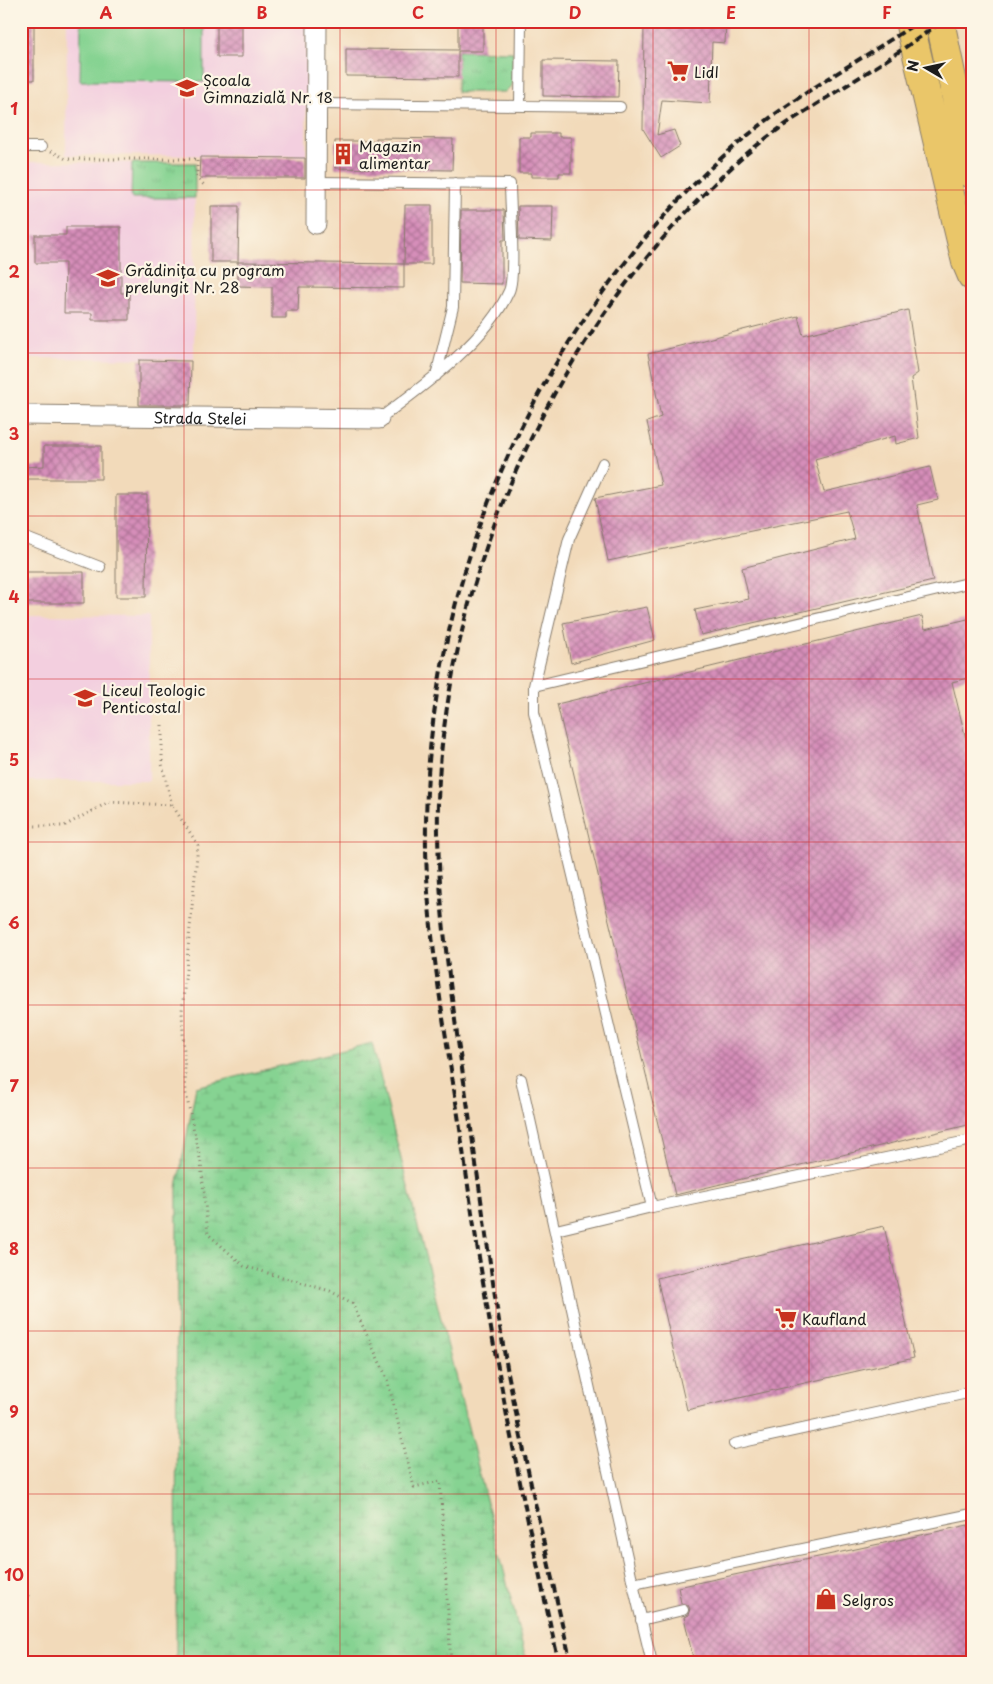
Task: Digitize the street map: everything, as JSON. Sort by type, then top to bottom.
[{"type":"main road","points":[[909,21],[966,262],[972,276]]},
{"type":"main road","points":[[940,21],[972,174]]},
{"type":"street","points":[[316,224],[317,21]]},
{"type":"street","name":"Strada Stelei","points":[[21,415],[379,419]]},
{"type":"lane","points":[[520,106],[521,21]]},
{"type":"lane","points":[[317,104],[620,107]]},
{"type":"lane","points":[[21,147],[41,146]]},
{"type":"lane","points":[[316,182],[510,184],[511,270],[509,290],[489,322],[436,376],[379,419]]},
{"type":"lane","points":[[436,376],[453,307],[454,183]]},
{"type":"lane","points":[[603,463],[569,539],[534,686],[534,712],[652,1207]]},
{"type":"lane","points":[[21,536],[100,567]]},
{"type":"lane","points":[[534,686],[972,582]]},
{"type":"lane","points":[[521,1079],[652,1663]]},
{"type":"lane","points":[[556,1230],[652,1207],[972,1140]]},
{"type":"lane","points":[[734,1444],[972,1392]]},
{"type":"lane","points":[[633,1584],[972,1514]]},
{"type":"lane","points":[[641,1620],[683,1610]]},
{"type":"path","points":[[41,146],[66,159],[197,159],[197,178],[206,187]]},
{"type":"path","points":[[162,725],[162,764],[172,805],[198,845],[182,1011],[186,1094],[201,1163],[208,1234],[244,1266],[330,1291],[352,1303],[387,1378],[414,1487],[440,1480],[451,1663]]},
{"type":"path","points":[[21,822],[30,826],[64,826],[109,802],[172,805]]},
{"type":"path","points":[[21,1052],[21,1068]]},
{"type":"path","points":[[21,1577],[29,1598]]},
{"type":"shaded area","name":"Școala Gimnazială Nr. 18","points":[[67,21],[307,21],[306,156],[66,155]]},
{"type":"shaded area","name":"Grădinița cu program prelungit Nr. 28","points":[[21,162],[195,163],[194,359],[21,358]]},
{"type":"shaded area","name":"Liceul Teologic Penticostal","points":[[21,615],[149,616],[149,781],[21,781]]},
{"type":"green space","points":[[81,21],[204,21],[204,82],[80,81]]},
{"type":"green space","points":[[458,51],[513,52],[512,85],[505,92],[457,92]]},
{"type":"green space","points":[[132,163],[195,163],[195,198],[131,198]]},
{"type":"green space","points":[[372,1043],[527,1663],[176,1663],[177,1187],[196,1087]]},
{"type":"building","points":[[21,21],[34,21],[34,80],[21,80]]},
{"type":"building","points":[[217,21],[242,21],[242,57],[217,57]]},
{"type":"building","points":[[458,21],[483,21],[483,51],[458,51],[458,77],[346,76],[346,49],[458,50]]},
{"type":"building","name":"Lidl","points":[[644,21],[726,21],[725,43],[712,42],[710,103],[662,100],[657,135],[674,130],[680,146],[661,158],[643,129]]},
{"type":"building","points":[[543,60],[619,61],[618,97],[543,96]]},
{"type":"building","points":[[531,133],[559,133],[559,137],[571,137],[571,173],[559,173],[559,177],[531,177],[531,173],[519,173],[519,137],[531,137]]},
{"type":"building","points":[[376,138],[453,139],[452,170],[335,168],[335,141],[376,141]]},
{"type":"building","points":[[200,157],[305,158],[305,178],[199,178]]},
{"type":"building","points":[[405,205],[432,205],[432,264],[404,264]]},
{"type":"building","points":[[211,206],[239,206],[238,262],[211,262]]},
{"type":"building","points":[[518,206],[553,206],[552,241],[519,240]]},
{"type":"building","points":[[461,210],[504,210],[505,240],[502,240],[502,284],[460,283]]},
{"type":"building","points":[[66,227],[121,227],[121,293],[129,293],[129,320],[92,320],[92,313],[64,313],[65,263],[35,263],[35,235],[66,235]]},
{"type":"building","points":[[238,262],[404,264],[404,288],[299,287],[298,311],[286,311],[286,318],[272,318],[272,287],[238,286]]},
{"type":"building","points":[[908,310],[918,373],[911,378],[919,438],[896,444],[895,436],[815,459],[824,492],[930,467],[938,500],[917,505],[933,581],[701,635],[695,610],[749,599],[742,568],[855,539],[847,511],[608,561],[595,498],[661,485],[647,422],[661,417],[648,354],[798,316],[803,335]]},
{"type":"building","points":[[139,360],[191,361],[190,405],[139,405]]},
{"type":"building","points":[[44,446],[101,446],[101,479],[21,479],[21,467],[44,466]]},
{"type":"building","points":[[116,495],[147,495],[146,597],[116,597]]},
{"type":"building","points":[[21,572],[84,572],[84,603],[21,603]]},
{"type":"building","points":[[647,607],[655,640],[571,663],[563,623]]},
{"type":"building","points":[[922,616],[925,629],[972,618],[972,677],[952,682],[972,764],[972,1124],[675,1195],[557,704]]},
{"type":"building","name":"Kaufland","points":[[884,1226],[914,1358],[687,1410],[657,1278]]},
{"type":"building","name":"Selgros","points":[[968,1525],[972,1543],[972,1663],[694,1663],[684,1617],[688,1615],[690,1609],[688,1605],[681,1603],[678,1587]]},
{"type":"railway","points":[[559,1663],[530,1532],[492,1334],[470,1202],[433,940],[426,862],[426,824],[431,738],[444,653],[465,571],[493,490],[529,413],[571,339],[620,269],[689,189],[747,136],[809,91],[919,21]]},
{"type":"railway","points":[[571,1663],[530,1482],[503,1344],[454,1016],[444,931],[438,845],[440,770],[447,705],[453,673],[470,600],[493,528],[522,458],[556,391],[595,327],[639,267],[689,210],[757,145],[943,21]]},
{"type":"place","name":"Lidl","points":[[678,71]]},
{"type":"place","name":"Școala Gimnazială Nr. 18","points":[[187,88]]},
{"type":"place","name":"Magazin alimentar","points":[[343,154]]},
{"type":"place","name":"Grădinița cu program prelungit Nr. 28","points":[[108,278]]},
{"type":"place","name":"Liceul Teologic Penticostal","points":[[85,698]]},
{"type":"place","name":"Kaufland","points":[[786,1318]]},
{"type":"place","name":"Selgros","points":[[826,1599]]}]
